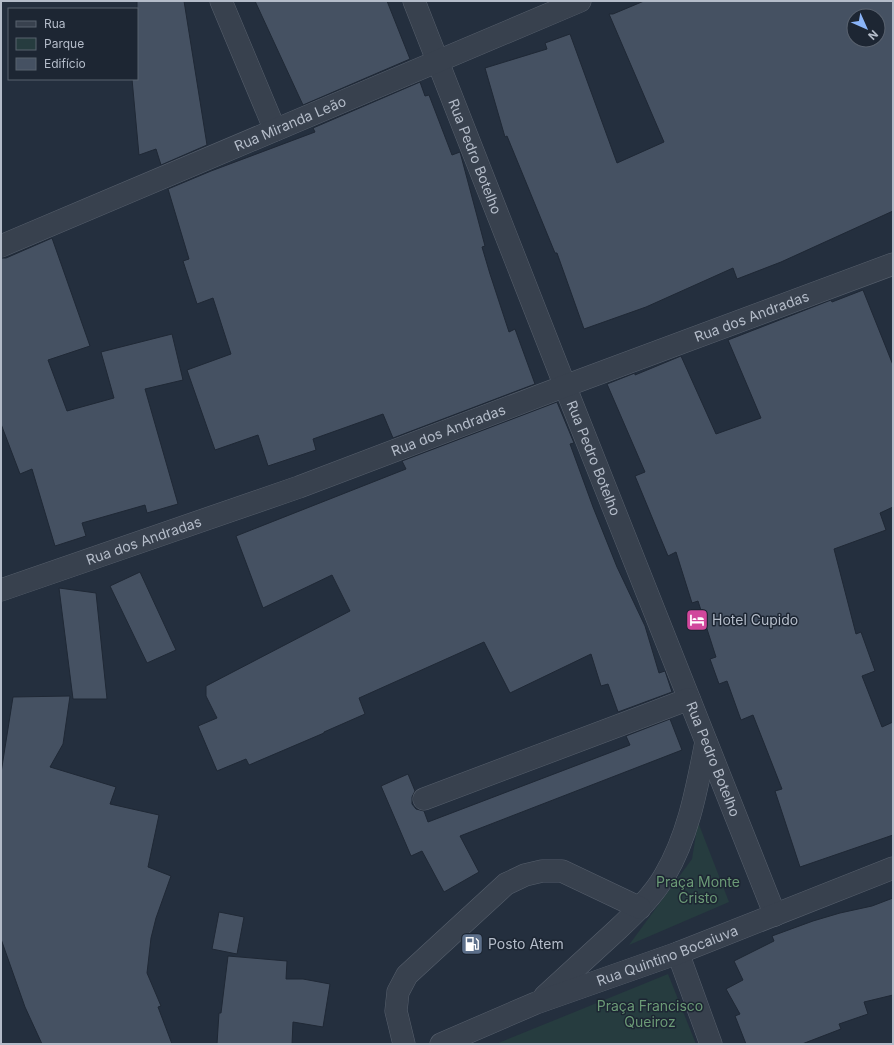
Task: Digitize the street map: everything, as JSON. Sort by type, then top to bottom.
[{"type":"street","points":[[221,1],[275,130]]},
{"type":"street","name":"Rua Pedro Botelho","points":[[414,1],[775,915]]},
{"type":"street","name":"Rua Miranda Leão","points":[[1,246],[580,1]]},
{"type":"street","name":"Rua dos Andradas","points":[[1,590],[299,487],[893,264]]},
{"type":"street","points":[[424,798],[689,699]]},
{"type":"street","points":[[536,1003],[586,959],[640,908],[665,876],[682,840],[694,800],[706,742]]},
{"type":"street","name":"Rua Quintino Bocaiuva","points":[[442,1044],[536,1003],[678,953],[893,868]]},
{"type":"street","points":[[404,1044],[396,1011],[398,992],[407,975],[506,884],[524,875],[536,872],[562,870],[640,908]]},
{"type":"street","points":[[678,953],[711,1044]]},
{"type":"green space","name":"Praça Monte Cristo","points":[[698,822],[729,902],[629,945],[692,859]]},
{"type":"green space","name":"Praça Francisco Queiroz","points":[[668,974],[696,1044],[496,1044]]},
{"type":"building","points":[[137,1],[184,1],[207,145],[161,165],[156,149],[139,155],[132,80],[138,80]]},
{"type":"building","points":[[255,1],[387,1],[410,59],[303,105]]},
{"type":"building","points":[[644,1],[893,1],[893,211],[781,262],[737,279],[733,268],[646,307],[584,329],[557,253],[555,253],[507,136],[505,137],[485,68],[547,49],[545,43],[570,34],[617,163],[664,142],[609,14],[613,14]]},
{"type":"building","points":[[420,82],[425,96],[429,95],[452,155],[460,152],[485,246],[482,247],[490,274],[509,332],[515,329],[535,384],[393,438],[383,414],[313,439],[316,450],[268,466],[258,435],[215,450],[187,370],[231,354],[213,298],[197,304],[183,261],[189,259],[168,189],[211,171],[315,132],[313,128]]},
{"type":"building","points":[[52,238],[90,346],[48,360],[67,411],[114,398],[101,352],[172,334],[183,380],[145,389],[178,504],[147,513],[145,505],[82,523],[86,536],[55,546],[32,469],[20,474],[1,424],[1,258],[6,258]]},
{"type":"building","points":[[863,290],[893,365],[893,507],[880,513],[886,530],[834,549],[856,634],[861,632],[875,671],[862,676],[882,727],[893,722],[893,835],[800,867],[775,791],[782,789],[753,715],[741,720],[727,681],[719,684],[710,659],[716,657],[698,601],[692,603],[676,552],[668,556],[635,476],[645,472],[607,384],[635,373],[635,375],[681,356],[716,434],[761,418],[728,340],[831,300],[832,302]]},
{"type":"building","points":[[557,402],[574,443],[570,444],[593,507],[617,567],[645,626],[659,673],[665,671],[672,692],[618,712],[608,684],[601,686],[591,654],[510,693],[484,642],[359,698],[365,714],[249,765],[246,759],[217,771],[198,726],[217,718],[206,696],[206,686],[350,611],[332,575],[263,608],[236,536],[406,469],[402,461]]},
{"type":"building","points":[[140,572],[176,650],[147,663],[110,586]]},
{"type":"building","points":[[59,588],[96,593],[107,699],[73,699]]},
{"type":"building","points":[[70,696],[63,744],[50,767],[116,787],[110,804],[159,815],[148,867],[171,876],[156,918],[151,938],[147,973],[161,1006],[158,1007],[172,1044],[42,1044],[25,1007],[1,939],[1,773],[13,697]]},
{"type":"building","points":[[670,719],[682,750],[460,836],[479,872],[444,892],[422,851],[411,856],[381,786],[408,774],[415,791],[412,797],[412,804],[416,809],[424,811],[428,822],[630,745],[626,736]]},
{"type":"building","points":[[893,898],[893,995],[864,1002],[868,1014],[839,1024],[841,1029],[802,1044],[746,1044],[735,1016],[740,1014],[726,989],[743,980],[734,961],[774,941],[772,936],[813,921],[872,906]]},
{"type":"building","points":[[219,912],[244,917],[237,954],[212,949]]},
{"type":"building","points":[[228,956],[287,961],[286,979],[303,979],[330,984],[323,1027],[293,1022],[292,1044],[217,1044],[219,1013],[221,1013]]},
{"type":"place","name":"Hotel Cupido","points":[[697,620]]},
{"type":"place","name":"Posto Atem","points":[[472,944]]}]
